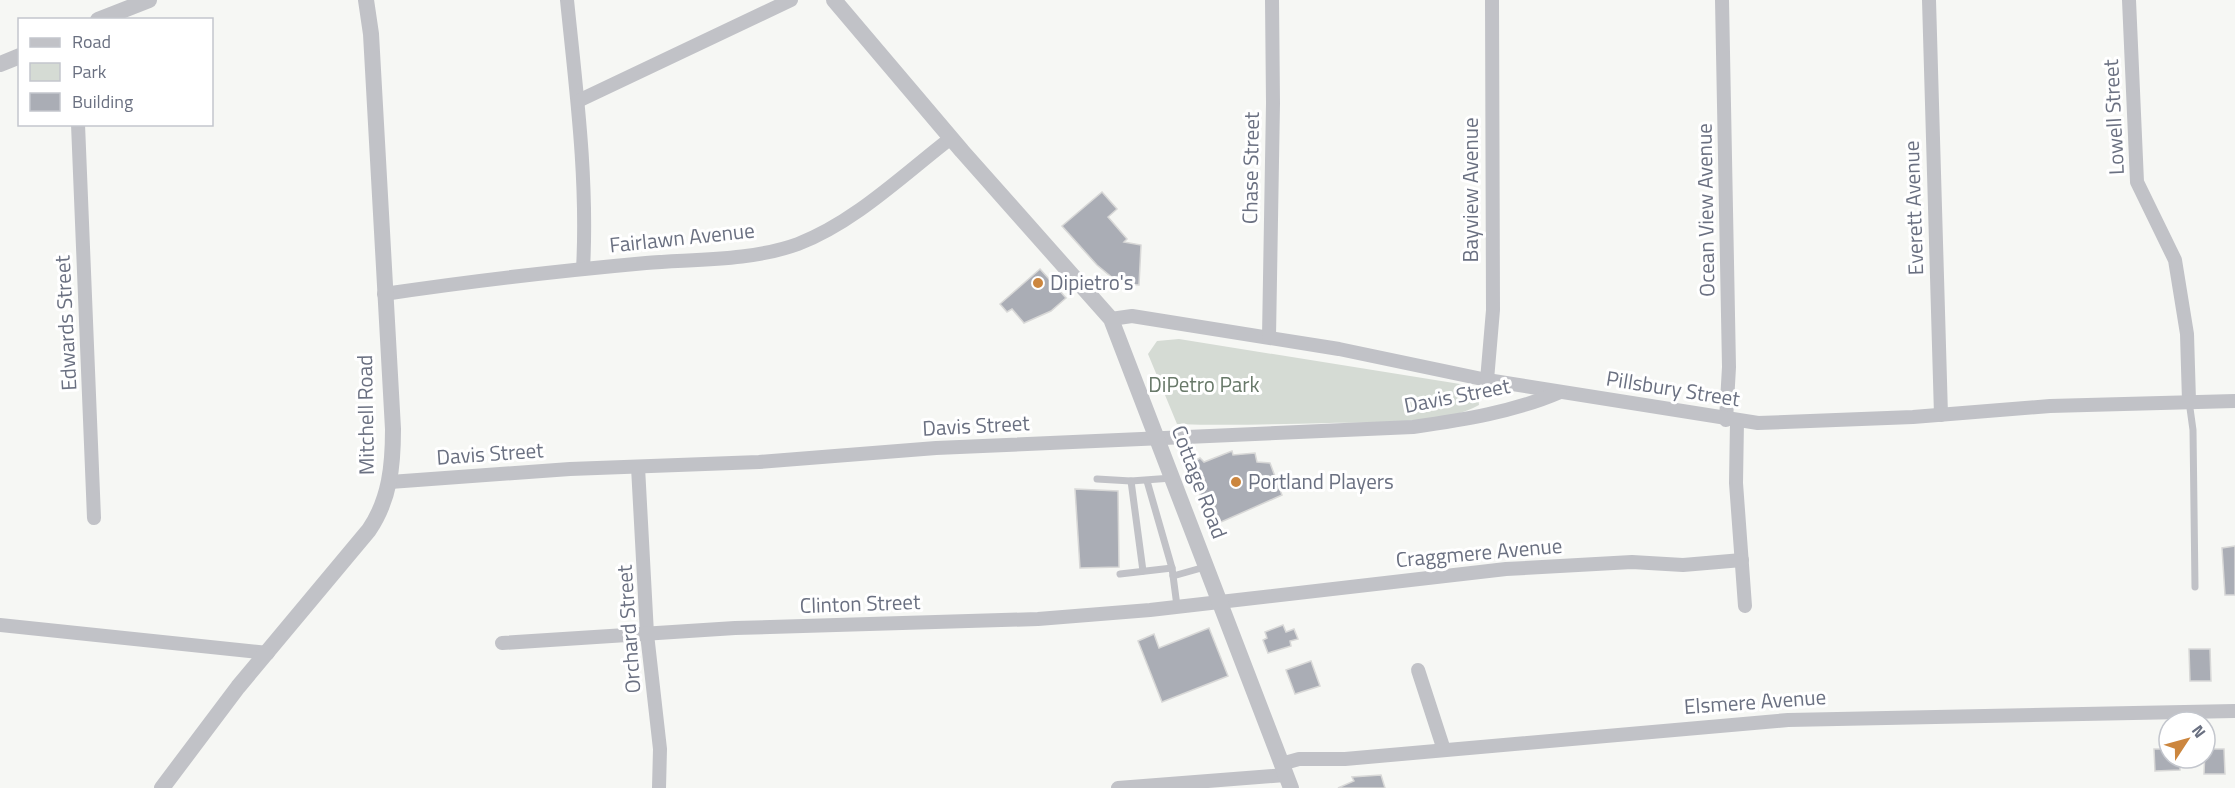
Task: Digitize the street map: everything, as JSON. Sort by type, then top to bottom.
[{"type":"street","points":[[103,18],[149,0]]},
{"type":"street","name":"Mitchell Road","points":[[162,788],[268,653],[369,530],[380,514],[390,482],[393,429],[371,46],[366,0]]},
{"type":"street","points":[[567,0],[578,101],[586,221],[584,269]]},
{"type":"street","points":[[578,101],[791,0]]},
{"type":"street","name":"Cottage Road","points":[[834,0],[951,138],[1111,319],[1160,440],[1286,776]]},
{"type":"street","name":"Chase Street","points":[[1269,338],[1273,103],[1272,0]]},
{"type":"street","name":"Bayview Avenue","points":[[1487,380],[1493,310],[1492,0]]},
{"type":"street","name":"Ocean View Avenue","points":[[1722,0],[1729,355],[1745,606]]},
{"type":"street","name":"Everett Avenue","points":[[1929,0],[1941,415]]},
{"type":"street","name":"Lowell Street","points":[[2129,0],[2136,174],[2151,212],[2175,260],[2187,334],[2189,401]]},
{"type":"street","points":[[0,64],[18,57]]},
{"type":"street","name":"Edwards Street","points":[[78,126],[94,518]]},
{"type":"street","name":"Fairlawn Avenue","points":[[384,294],[481,279],[725,258],[797,244],[834,228],[859,211],[951,138]]},
{"type":"street","name":"Pillsbury Street","points":[[1111,319],[1132,316],[1339,349],[1487,380],[1732,420],[1812,422],[2050,406],[2235,401]]},
{"type":"street","name":"Davis Street","points":[[390,482],[759,462],[936,448],[1160,440],[1413,427],[1486,414],[1540,400],[1560,392]]},
{"type":"street","name":"Orchard Street","points":[[638,467],[647,634],[660,749],[659,788]]},
{"type":"street","name":"Craggmere Avenue","points":[[1220,601],[1506,569],[1632,562],[1683,565],[1742,560]]},
{"type":"street","name":"Clinton Street","points":[[502,643],[735,628],[1038,619],[1220,601]]},
{"type":"street","points":[[0,625],[268,653]]},
{"type":"street","points":[[1418,670],[1444,750]]},
{"type":"street","name":"Elsmere Avenue","points":[[1118,788],[1286,776],[1299,759],[1345,759],[1788,720],[2235,711]]},
{"type":"lane","points":[[2189,401],[2193,430],[2195,587]]},
{"type":"lane","points":[[1097,479],[1147,481],[1173,478]]},
{"type":"lane","points":[[1131,481],[1143,571]]},
{"type":"lane","points":[[1147,481],[1172,572],[1177,606]]},
{"type":"lane","points":[[1120,574],[1143,571],[1172,572],[1207,567]]},
{"type":"green space","name":"DiPetro Park","points":[[1179,339],[1460,384],[1478,395],[1479,405],[1462,412],[1425,421],[1177,424],[1148,354],[1157,341]]},
{"type":"building","points":[[1102,192],[1117,209],[1108,217],[1127,239],[1124,242],[1141,245],[1139,285],[1125,284],[1114,279],[1097,265],[1062,226]]},
{"type":"building","name":"Dipietro's","points":[[1040,269],[1066,298],[1051,311],[1024,323],[1012,309],[1007,312],[1000,304]]},
{"type":"building","name":"Portland Players","points":[[1232,451],[1233,455],[1255,453],[1257,462],[1270,463],[1282,495],[1212,526],[1190,468],[1193,462],[1200,458],[1204,462]]},
{"type":"building","points":[[1075,489],[1118,491],[1119,567],[1080,568]]},
{"type":"building","points":[[2235,546],[2235,595],[2225,595],[2222,548]]},
{"type":"building","points":[[1283,625],[1286,632],[1294,629],[1298,639],[1290,641],[1291,646],[1268,653],[1263,640],[1267,638],[1265,632]]},
{"type":"building","points":[[1209,628],[1228,676],[1162,702],[1138,641],[1154,634],[1159,648]]},
{"type":"building","points":[[2189,649],[2210,649],[2211,681],[2190,681]]},
{"type":"building","points":[[1311,661],[1320,686],[1295,694],[1286,670]]},
{"type":"building","points":[[2154,749],[2157,749],[2157,770],[2180,770],[2155,771]]},
{"type":"building","points":[[2217,749],[2224,749],[2225,774],[2204,774],[2204,770],[2217,770]]},
{"type":"building","points":[[1381,775],[1385,788],[1338,788],[1354,781],[1352,777]]},
{"type":"place","name":"Dipietro's","points":[[1038,283]]},
{"type":"place","name":"Portland Players","points":[[1236,482]]}]
